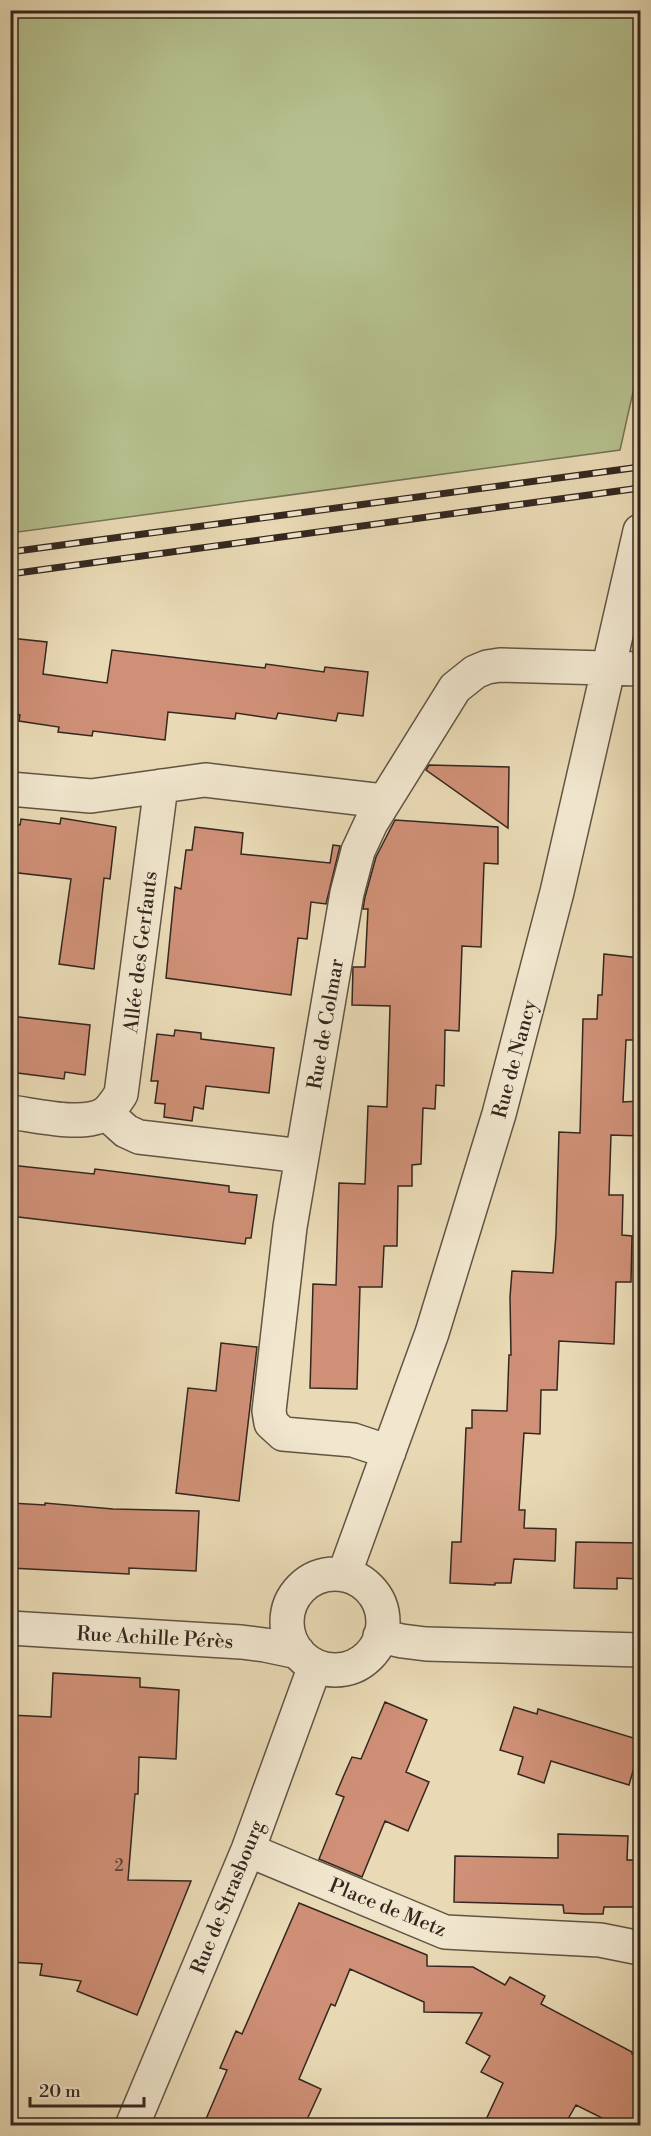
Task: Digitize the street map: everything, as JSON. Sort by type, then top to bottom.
[{"type":"street","name":"Rue de Nancy","points":[[344,1575],[432,1333],[499,1114],[546,937],[625,669],[640,531]]},
{"type":"street","name":"Rue de Colmar","points":[[389,1452],[353,1440],[283,1434],[275,1428],[270,1418],[271,1384],[286,1255],[353,868],[358,851],[383,801],[455,688],[475,672],[500,665],[625,669]]},
{"type":"street","points":[[10,789],[91,796],[205,780],[383,801]]},
{"type":"street","name":"Allée des Gerfauts","points":[[106,1113],[117,1100],[123,1087],[161,786]]},
{"type":"street","points":[[10,1112],[70,1120],[90,1118],[106,1113],[126,1131],[139,1137],[302,1156]]},
{"type":"street","points":[[330,1574],[344,1575],[363,1583],[379,1602],[383,1621],[380,1636],[375,1649],[353,1667],[334,1670],[307,1659],[290,1640],[287,1626],[292,1599],[301,1588],[317,1577],[330,1574]]},
{"type":"street","name":"Rue Achille Pérès","points":[[10,1628],[241,1642],[265,1645],[307,1659]]},
{"type":"street","points":[[380,1636],[426,1644],[640,1650]]},
{"type":"street","name":"Rue de Strasbourg","points":[[132,2126],[248,1850],[307,1659]]},
{"type":"street","name":"Place de Metz","points":[[248,1850],[445,1932],[600,1940],[640,1948]]},
{"type":"green space","points":[[12,11],[640,11],[640,361],[620,450],[11,533]]},
{"type":"building","points":[[10,638],[47,642],[43,674],[107,683],[112,650],[265,668],[266,664],[324,672],[325,667],[368,672],[363,716],[338,713],[336,721],[278,713],[276,719],[236,713],[235,719],[168,712],[165,740],[93,731],[92,736],[58,732],[59,727],[19,721],[20,715],[10,714]]},
{"type":"building","points":[[429,765],[509,767],[508,828],[426,770]]},
{"type":"building","points":[[61,818],[116,827],[110,879],[104,878],[94,969],[59,964],[71,879],[10,872],[10,824],[20,825],[21,819],[60,824]]},
{"type":"building","points":[[395,820],[498,827],[498,864],[484,863],[481,947],[462,946],[459,1031],[445,1030],[444,1086],[436,1085],[435,1109],[423,1108],[421,1164],[412,1165],[412,1186],[398,1186],[397,1246],[384,1246],[382,1287],[360,1287],[357,1389],[310,1388],[313,1284],[336,1285],[339,1183],[365,1184],[368,1106],[387,1107],[390,1006],[352,1005],[353,967],[365,967],[368,909],[363,909],[376,857]]},
{"type":"building","points":[[195,827],[243,833],[241,854],[330,863],[333,845],[340,846],[326,904],[311,902],[307,939],[298,938],[291,995],[166,978],[175,887],[181,889],[186,850],[192,850]]},
{"type":"building","points":[[604,954],[640,958],[640,1040],[626,1040],[623,1102],[640,1101],[640,1136],[611,1135],[609,1195],[623,1195],[622,1235],[632,1236],[631,1282],[616,1282],[614,1344],[559,1341],[557,1390],[541,1390],[540,1434],[524,1433],[519,1510],[525,1510],[524,1528],[556,1529],[555,1561],[514,1559],[511,1583],[495,1583],[495,1585],[450,1583],[452,1542],[461,1542],[466,1428],[472,1428],[472,1410],[507,1411],[509,1355],[511,1355],[512,1271],[553,1273],[559,1132],[580,1133],[583,1019],[597,1019],[598,995],[602,995]]},
{"type":"building","points":[[10,1016],[90,1025],[85,1075],[65,1072],[64,1079],[10,1072]]},
{"type":"building","points":[[175,1030],[201,1033],[201,1039],[274,1048],[269,1093],[206,1086],[203,1109],[194,1107],[192,1121],[164,1117],[165,1104],[155,1103],[158,1081],[151,1081],[157,1034],[174,1036]]},
{"type":"building","points":[[10,1165],[94,1174],[95,1169],[229,1186],[229,1192],[257,1195],[251,1238],[246,1238],[245,1244],[10,1216]]},
{"type":"building","points":[[221,1343],[257,1347],[239,1501],[176,1493],[188,1388],[216,1391]]},
{"type":"building","points":[[10,1503],[199,1511],[196,1571],[129,1568],[129,1574],[10,1568]]},
{"type":"building","points":[[576,1542],[640,1543],[640,1579],[617,1578],[617,1589],[574,1588]]},
{"type":"building","points":[[53,1673],[140,1678],[140,1687],[179,1690],[176,1759],[139,1757],[138,1794],[135,1794],[128,1880],[191,1881],[137,2015],[77,1991],[81,1981],[40,1975],[42,1964],[10,1962],[10,1715],[51,1717]]},
{"type":"building","points":[[385,1702],[427,1720],[406,1772],[429,1782],[408,1831],[385,1821],[362,1877],[319,1859],[344,1797],[336,1794],[352,1757],[361,1759]]},
{"type":"building","points":[[514,1707],[537,1714],[538,1709],[640,1740],[629,1785],[551,1761],[544,1783],[518,1774],[523,1757],[500,1750]]},
{"type":"building","points":[[558,1834],[628,1836],[627,1860],[640,1860],[640,1907],[604,1907],[603,1914],[584,1914],[564,1913],[563,1905],[454,1902],[455,1856],[558,1858]]},
{"type":"building","points":[[299,1903],[427,1955],[427,1966],[473,1967],[505,1985],[510,1977],[545,1996],[541,2004],[632,2052],[640,2058],[640,2126],[618,2126],[576,2105],[564,2126],[483,2126],[503,2083],[481,2072],[490,2056],[466,2043],[482,2013],[424,2012],[424,2002],[350,1969],[335,2006],[331,2004],[299,2079],[321,2089],[304,2126],[203,2126],[227,2070],[220,2068],[236,2031],[242,2034]]},
{"type":"railway","points":[[10,552],[640,467]]},
{"type":"railway","points":[[10,574],[640,488]]}]
